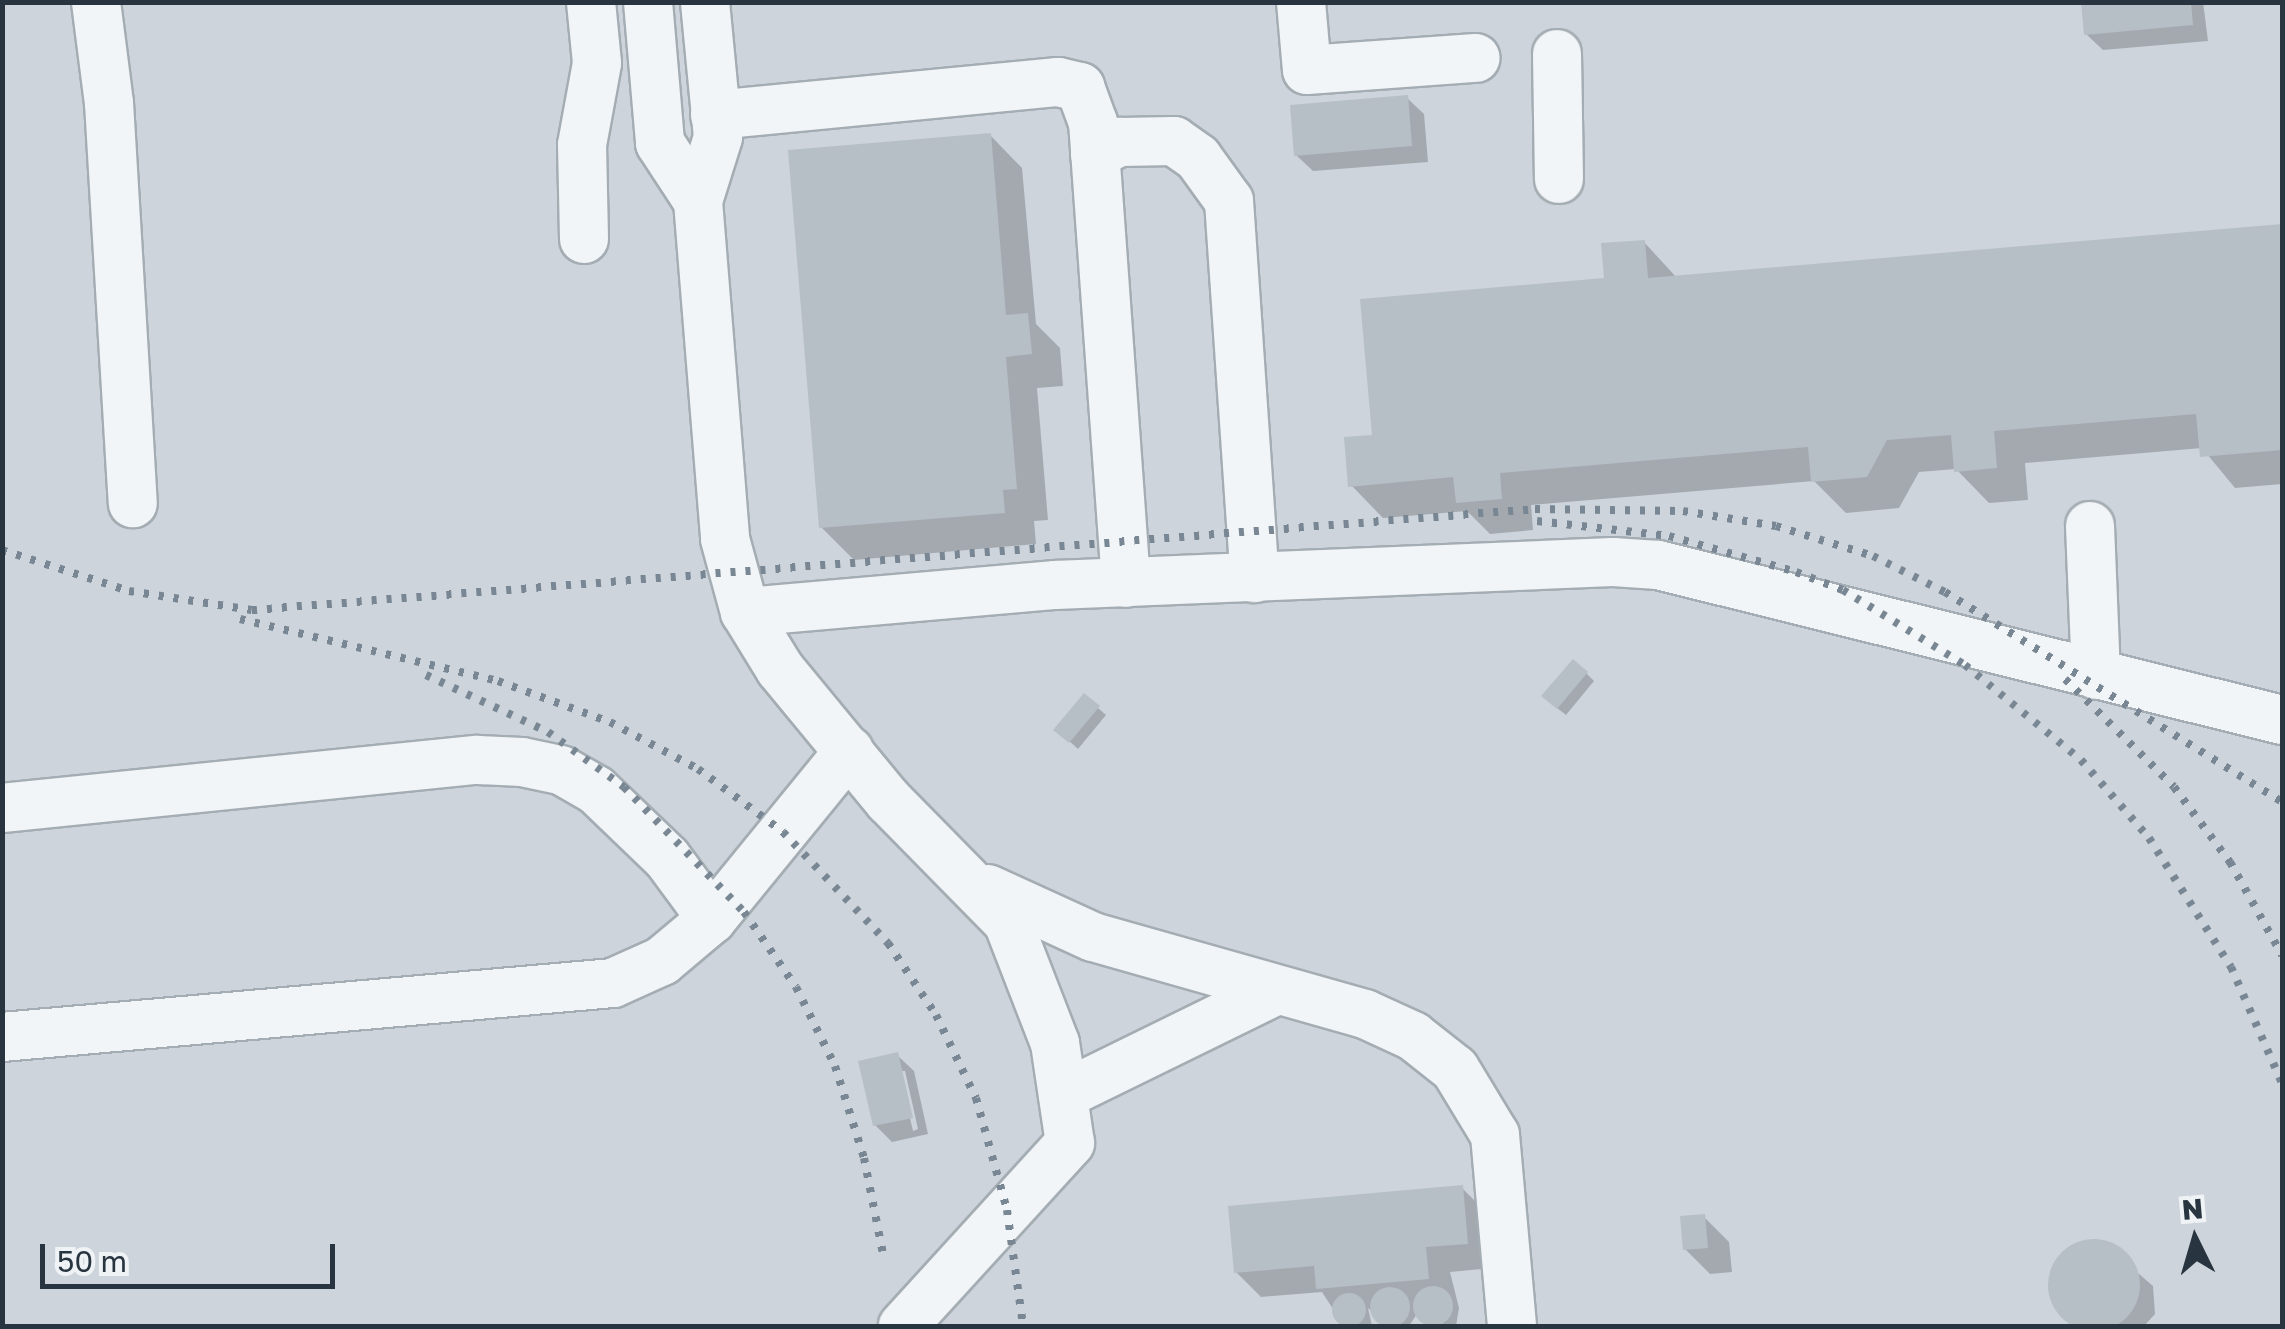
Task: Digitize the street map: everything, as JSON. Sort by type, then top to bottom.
[{"type":"street","points":[[96,2],[110,103],[133,503]]},
{"type":"street","points":[[584,239],[582,145],[597,63],[591,2]]},
{"type":"street","points":[[648,2],[660,143],[698,201]]},
{"type":"street","points":[[705,2],[718,137],[698,201],[725,539],[745,612],[780,669],[889,801],[972,880],[1008,922],[1035,978],[1063,1095],[1070,1144],[903,1326]]},
{"type":"street","points":[[1301,2],[1308,70],[1476,58]]},
{"type":"street","points":[[1557,54],[1559,179]]},
{"type":"street","points":[[715,115],[1070,81],[1088,102],[1095,154],[1126,583]]},
{"type":"street","points":[[1095,154],[1120,142],[1174,140],[1198,158],[1230,202],[1255,578]]},
{"type":"street","points":[[2090,526],[2096,675]]},
{"type":"street","points":[[745,612],[1126,583],[1569,562],[1658,566],[2282,720]]},
{"type":"street","points":[[2,1037],[567,992],[613,983],[662,961],[712,920],[848,752]]},
{"type":"street","points":[[2,808],[478,760],[522,762],[561,770],[596,790],[667,858],[712,920]]},
{"type":"street","points":[[972,880],[1026,911],[1093,938],[1365,1014],[1413,1036],[1455,1069],[1479,1100],[1495,1135],[1512,1326]]},
{"type":"street","points":[[1063,1095],[1277,990]]},
{"type":"shaded area","points":[[3,3],[2282,3],[2282,1326],[3,1326]]},
{"type":"building","points":[[2081,2],[2191,2],[2193,25],[2084,35]]},
{"type":"building","points":[[1408,95],[1412,146],[1294,156],[1290,105]]},
{"type":"building","points":[[991,133],[1006,315],[1028,313],[1032,354],[1006,357],[1017,489],[1003,490],[1005,513],[819,528],[788,150]]},
{"type":"building","points":[[2282,224],[2282,450],[2200,457],[2196,414],[1994,431],[1997,468],[1954,472],[1951,435],[1887,440],[1867,477],[1811,482],[1808,447],[1500,473],[1502,499],[1456,503],[1453,477],[1348,487],[1344,437],[1372,435],[1360,299],[1604,278],[1601,243],[1645,240],[1648,278]]},
{"type":"building","points":[[1573,659],[1588,672],[1557,709],[1541,696]]},
{"type":"building","points":[[1084,693],[1100,706],[1069,743],[1053,730]]},
{"type":"building","points":[[898,1052],[913,1118],[873,1126],[858,1061]]},
{"type":"building","points":[[1463,1185],[1468,1244],[1426,1247],[1429,1279],[1316,1289],[1314,1266],[1234,1273],[1228,1206]]},
{"type":"building","points":[[1705,1214],[1708,1248],[1683,1250],[1680,1216]]},
{"type":"building","points":[[2094,1239],[2112,1242],[2127,1252],[2137,1267],[2137,1303],[2127,1318],[2112,1328],[2094,1331],[2076,1328],[2061,1318],[2051,1303],[2048,1285],[2051,1267],[2061,1252],[2076,1242]]},
{"type":"building","points":[[1433,1286],[1447,1292],[1453,1306],[1447,1320],[1433,1326],[1419,1320],[1413,1306],[1419,1292]]},
{"type":"building","points":[[1390,1287],[1404,1293],[1410,1307],[1404,1321],[1390,1327],[1376,1321],[1370,1307],[1376,1293]]},
{"type":"building","points":[[1349,1293],[1361,1298],[1366,1310],[1361,1322],[1349,1327],[1337,1322],[1332,1310],[1337,1298]]},
{"type":"railway","points":[[2,550],[129,591],[252,610],[1535,509],[1683,511],[1776,526],[1873,556],[1945,592],[2282,802]]},
{"type":"railway","points":[[1537,521],[1669,536],[1796,572],[1843,590],[1965,665],[2081,760],[2149,838],[2231,967],[2282,1083]]},
{"type":"railway","points":[[240,619],[498,681],[610,722],[698,769],[783,832],[888,943],[936,1015],[976,1098],[1007,1210],[1023,1326]]},
{"type":"railway","points":[[426,675],[548,732],[624,787],[744,912],[796,987],[835,1066],[864,1158],[883,1254]]},
{"type":"railway","points":[[2065,679],[2174,787],[2230,862],[2282,955]]}]
